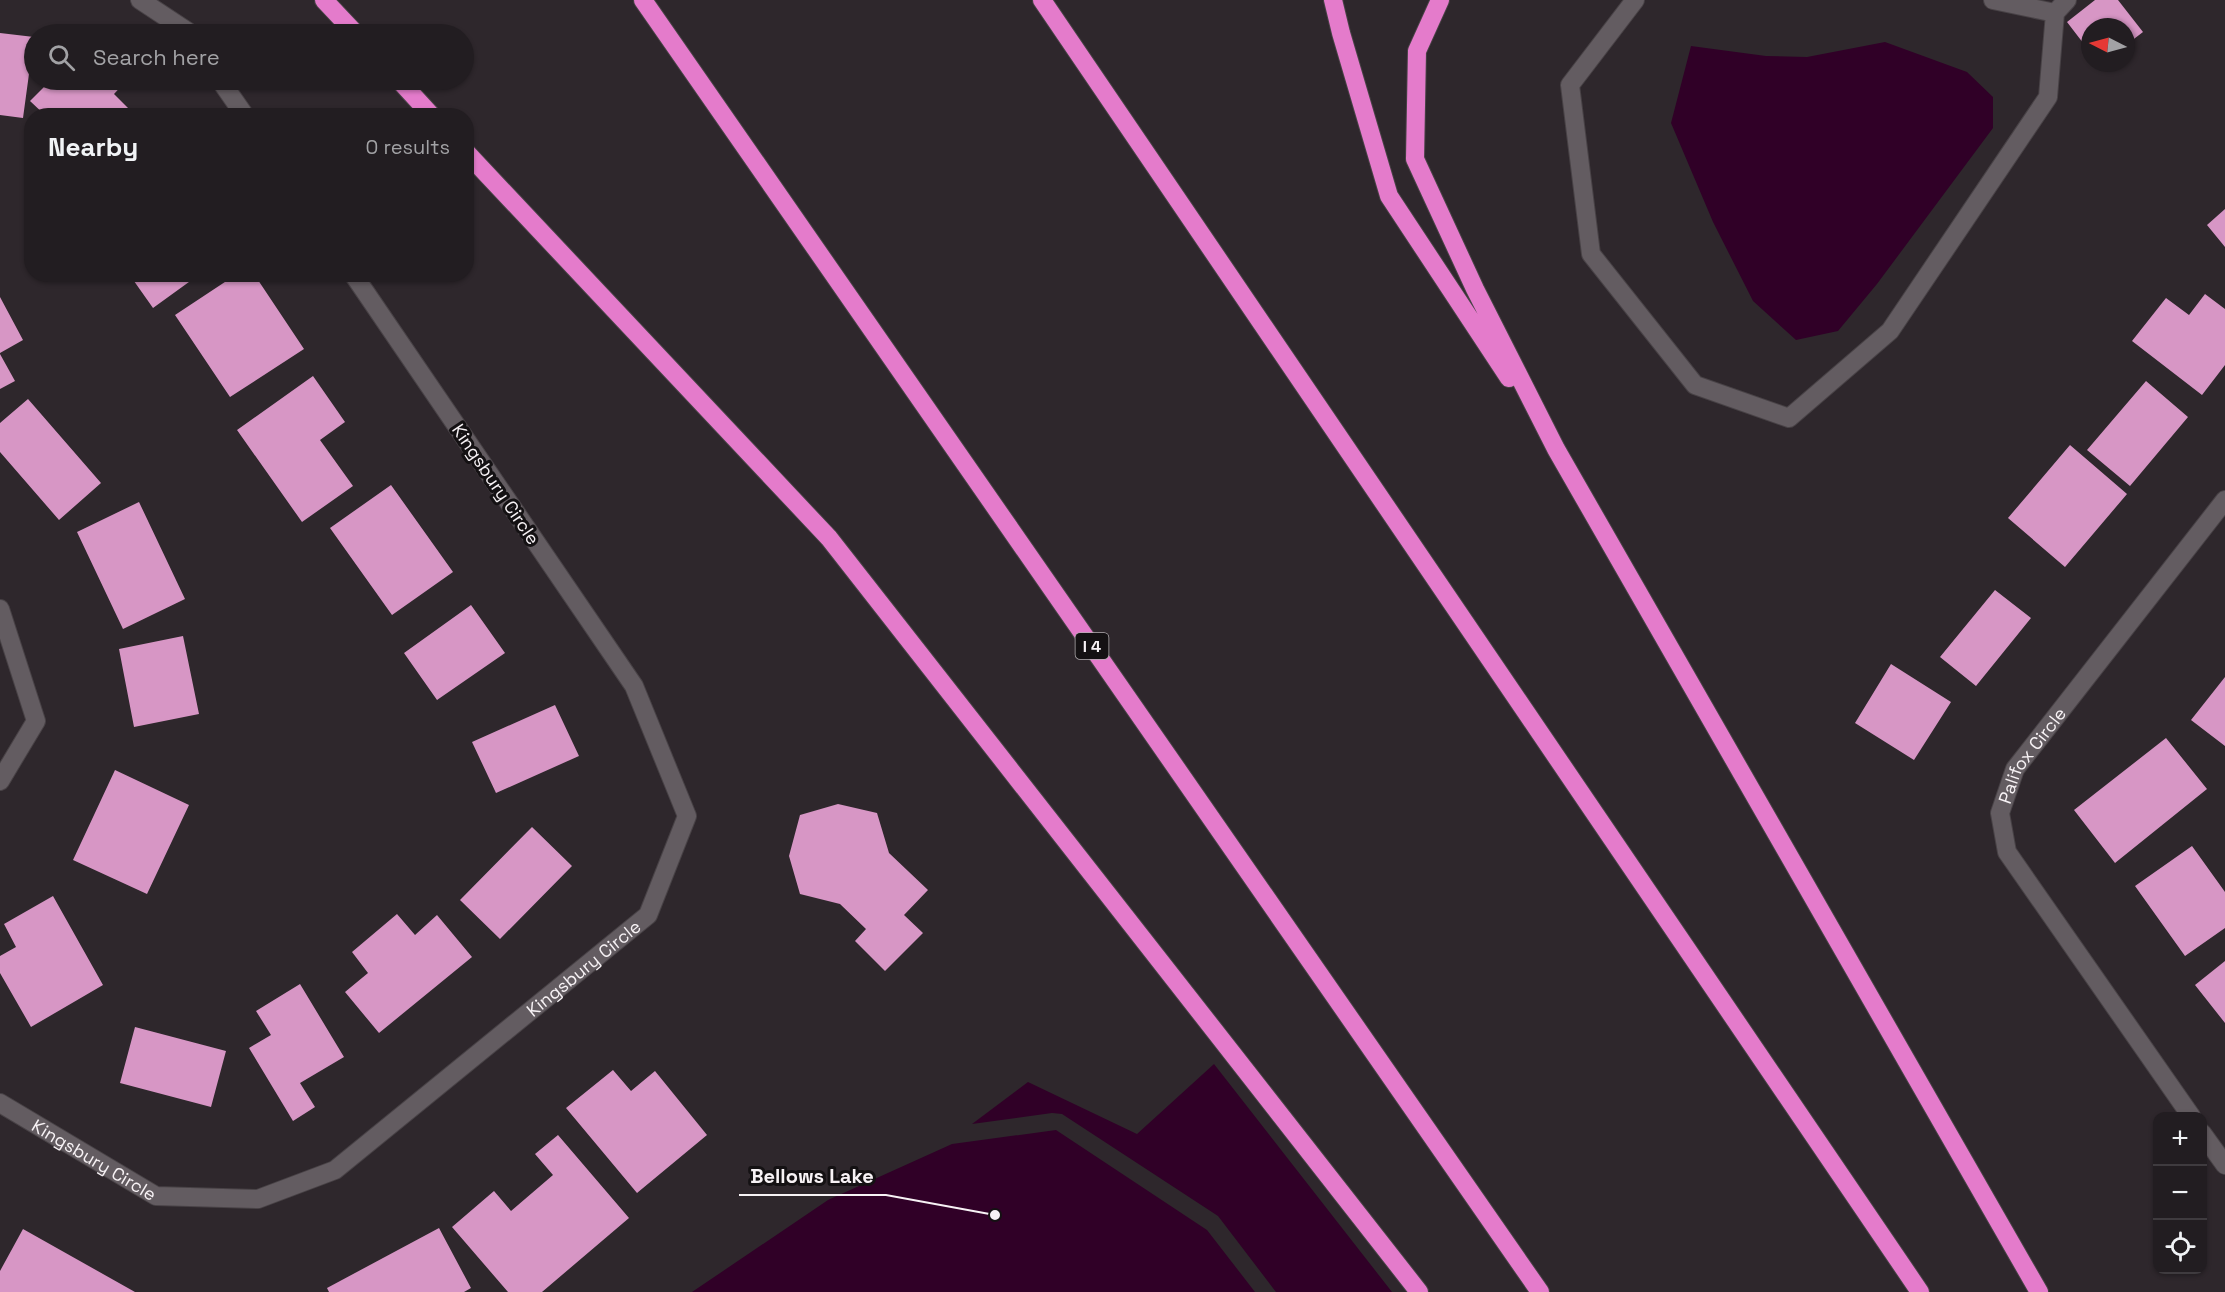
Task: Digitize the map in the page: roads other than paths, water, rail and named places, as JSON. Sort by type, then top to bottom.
[{"type":"highway","points":[[324,0],[347,24]]},
{"type":"highway","name":"I 4","points":[[643,0],[1540,1292]]},
{"type":"highway","points":[[1042,0],[1920,1292]]},
{"type":"highway","points":[[1333,0],[1389,196],[1556,449]]},
{"type":"highway","points":[[1440,0],[1417,51],[1415,159],[1475,289],[1556,449],[2039,1292]]},
{"type":"highway","points":[[408,90],[425,108]]},
{"type":"highway","points":[[474,161],[829,538],[1419,1292]]},
{"type":"street","points":[[140,0],[176,24]]},
{"type":"street","points":[[1635,0],[1570,85],[1591,254],[1695,385],[1789,418],[1890,331],[2048,97],[2061,7],[1993,0]]},
{"type":"street","points":[[227,90],[239,108]]},
{"type":"street","name":"Kingsbury Circle","points":[[0,1103],[156,1196],[258,1199],[335,1170],[648,915],[687,816],[634,686],[359,282]]},
{"type":"street","name":"Palifox Circle","points":[[2188,1112],[2007,852],[2000,813],[2015,769],[2225,500]]},
{"type":"street","points":[[0,609],[36,720],[0,781]]},
{"type":"street","points":[[2207,1140],[2225,1165]]},
{"type":"place","name":"Bellows Lake","points":[[995,1215]]}]
